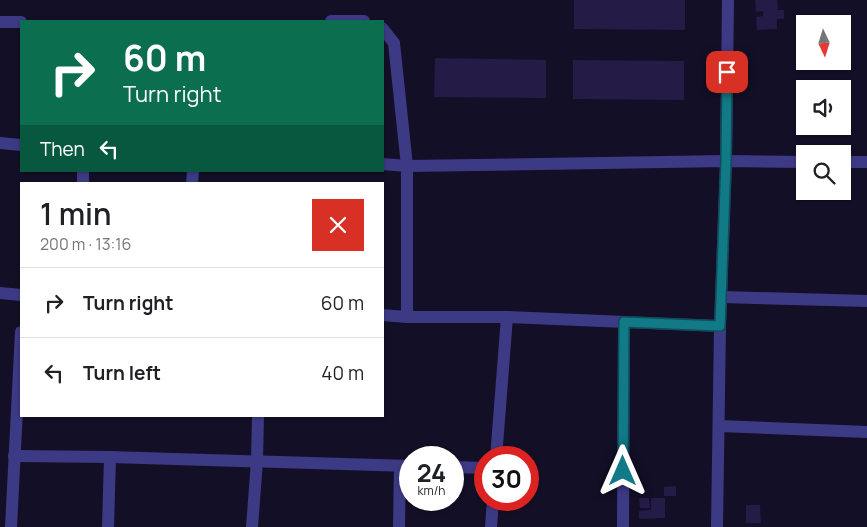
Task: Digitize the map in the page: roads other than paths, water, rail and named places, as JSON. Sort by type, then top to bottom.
[{"type":"street","points":[[717,527],[728,0]]},
{"type":"street","points":[[0,22],[20,22]]},
{"type":"street","points":[[384,30],[394,43],[407,166],[407,317]]},
{"type":"street","points":[[0,143],[20,144]]},
{"type":"street","points":[[384,164],[407,166],[726,161],[796,162]]},
{"type":"street","points":[[851,162],[867,162]]},
{"type":"street","points":[[0,293],[20,295]]},
{"type":"street","points":[[721,297],[867,301]]},
{"type":"street","points":[[384,315],[507,317],[720,326]]},
{"type":"street","points":[[497,446],[507,317]]},
{"type":"street","points":[[623,527],[624,322]]},
{"type":"street","points":[[11,527],[20,350]]},
{"type":"street","points":[[252,527],[258,417]]},
{"type":"street","points":[[719,426],[867,432]]},
{"type":"street","points":[[14,456],[399,466]]},
{"type":"street","points":[[108,527],[110,457]]},
{"type":"street","points":[[398,527],[400,511]]},
{"type":"street","points":[[491,527],[492,511]]}]
